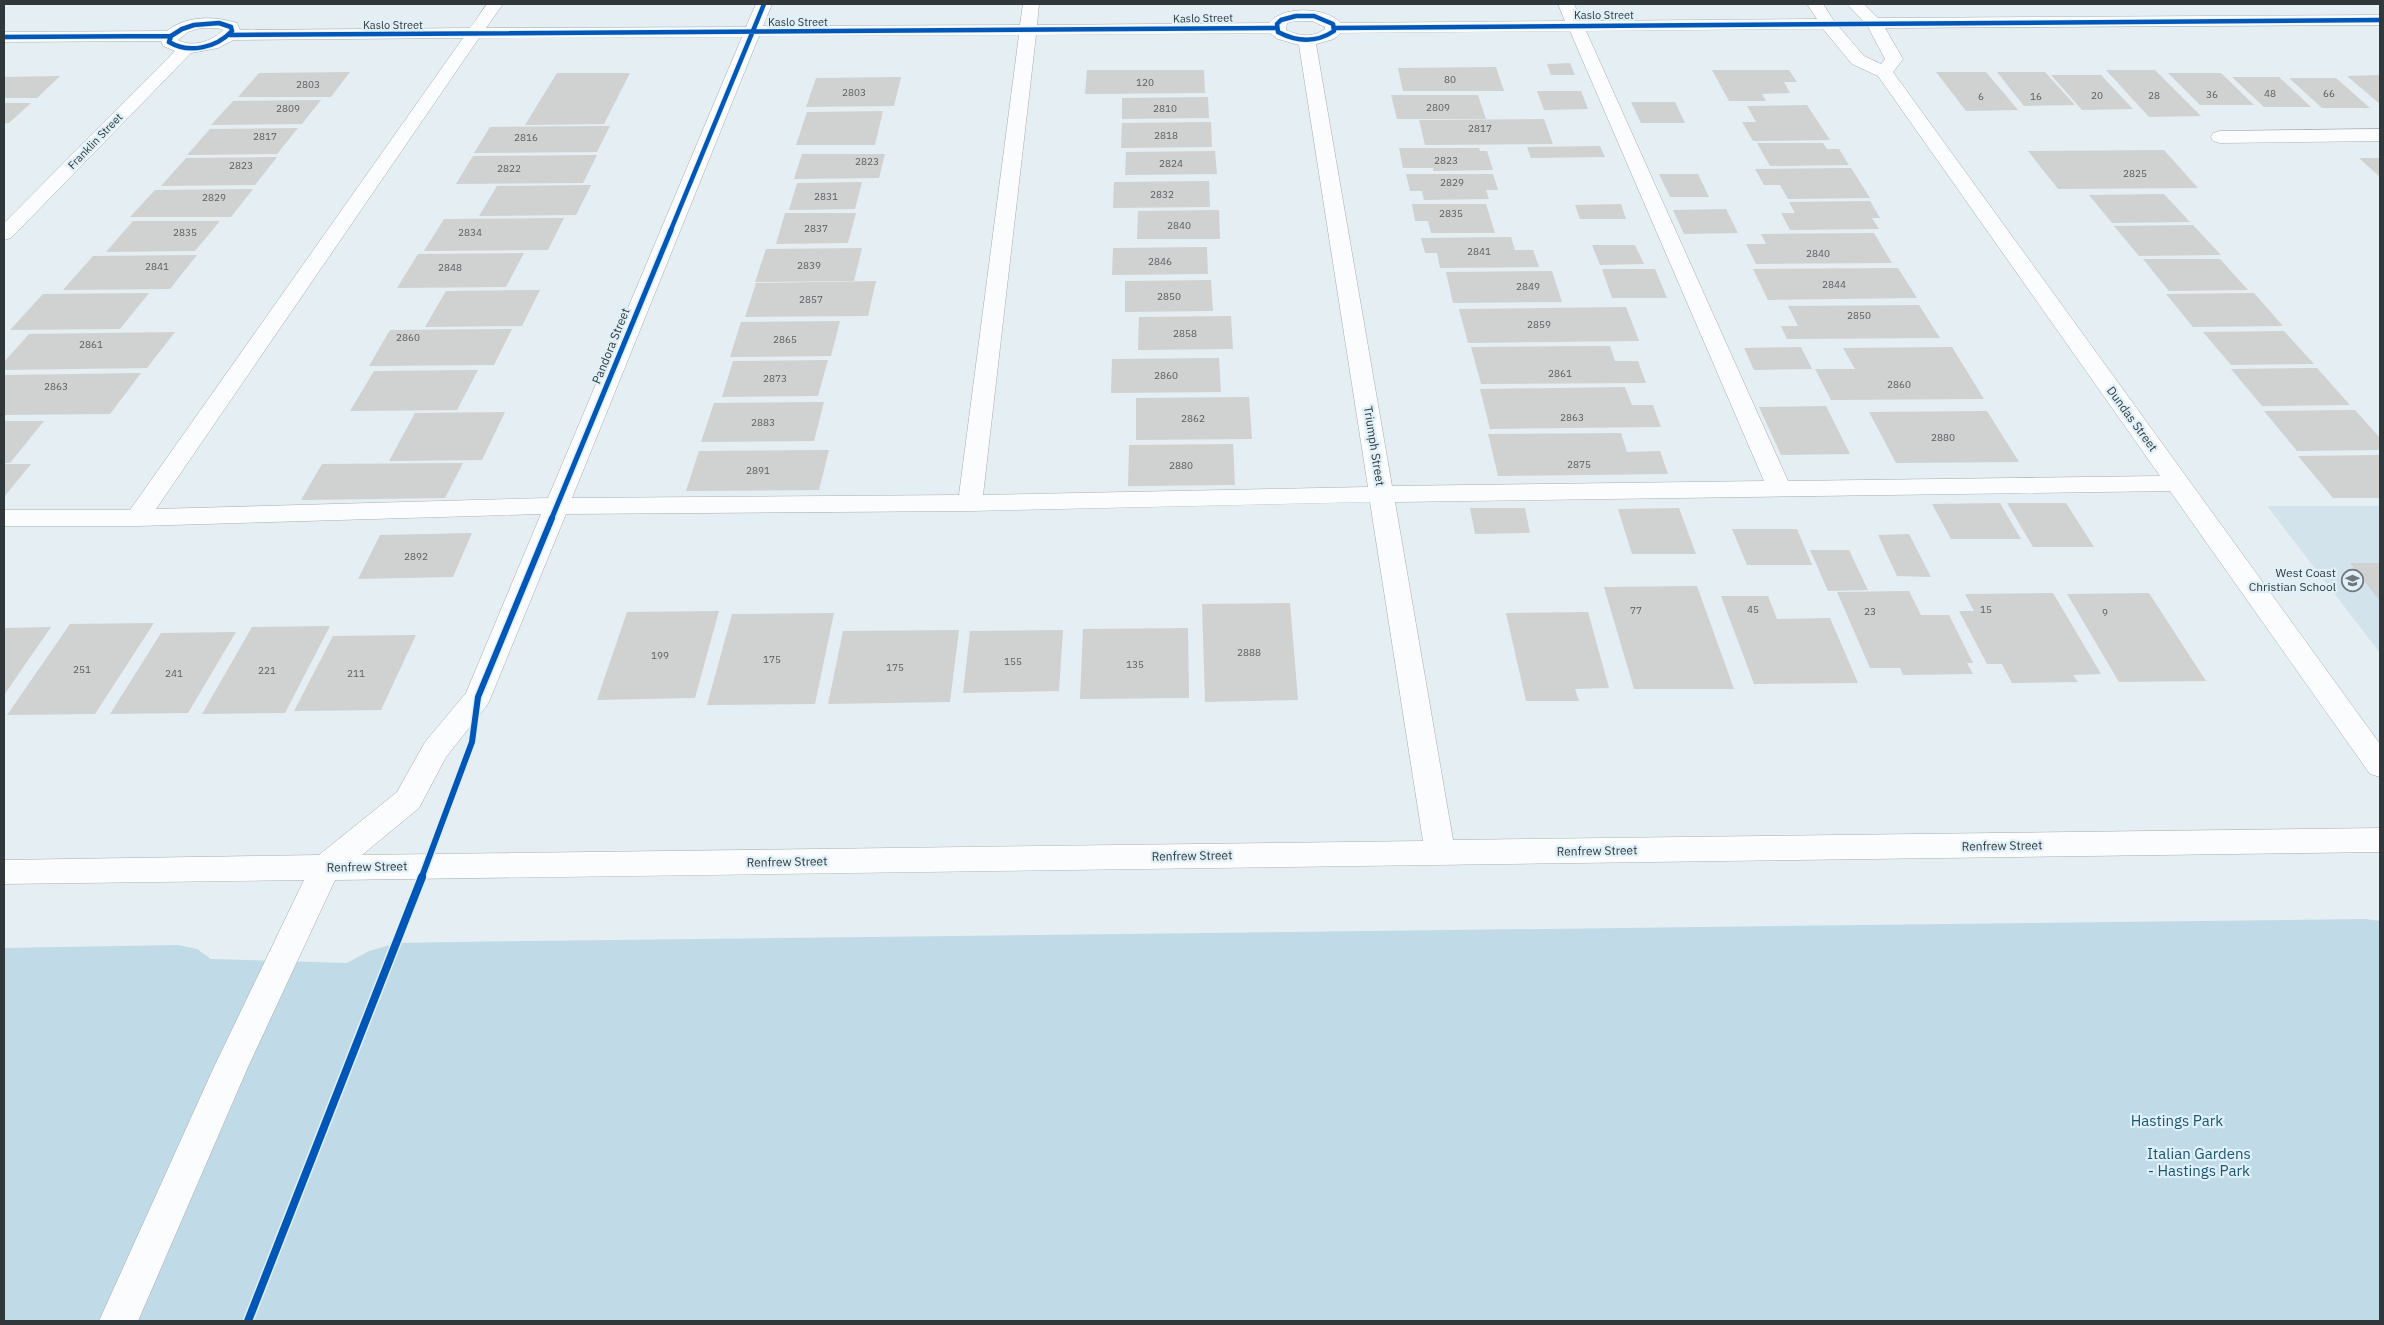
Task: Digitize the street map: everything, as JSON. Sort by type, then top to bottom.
[{"type":"street","points":[[138,518],[495,4]]},
{"type":"street","name":"Pandora Street","points":[[325,868],[408,800],[435,750],[478,697],[764,4]]},
{"type":"street","points":[[970,503],[1031,4]]},
{"type":"street","points":[[1566,4],[1779,488]]},
{"type":"street","name":"Dundas Street","points":[[1816,4],[1828,24],[1858,60],[1884,72],[2380,766]]},
{"type":"street","points":[[1856,4],[1874,23],[1894,59],[1884,72]]},
{"type":"street","points":[[2104,4],[2122,22]]},
{"type":"street","points":[[2375,4],[2380,8]]},
{"type":"street","points":[[211,23],[223,10]]},
{"type":"street","points":[[1304,10],[1328,20],[1334,28],[1334,32],[1324,38],[1307,40],[1290,38],[1278,32],[1277,28],[1281,20],[1304,10]]},
{"type":"street","points":[[1874,23],[2380,20]]},
{"type":"street","points":[[4,37],[171,36],[191,26],[211,23],[231,27],[232,31],[230,35],[215,43],[187,48],[172,45],[168,39],[171,36]]},
{"type":"street","name":"Kaslo Street","points":[[1334,28],[1828,24]]},
{"type":"street","name":"Kaslo Street","points":[[230,35],[473,35],[1277,28]]},
{"type":"street","name":"Triumph Street","points":[[1307,40],[1440,853]]},
{"type":"street","name":"Franklin Street","points":[[4,234],[187,48]]},
{"type":"street","points":[[2220,137],[2380,135]]},
{"type":"street","points":[[4,518],[138,518],[558,506],[970,503],[1382,494],[2178,483]]},
{"type":"street","name":"Renfrew Street","points":[[4,872],[2380,840]]},
{"type":"street","points":[[118,1321],[231,1067],[325,868]]},
{"type":"shaded area","name":"West Coast Christian School","points":[[2267,506],[2380,506],[2380,653]]},
{"type":"green space","name":"Hastings Park","points":[[2365,919],[2380,921],[2380,1321],[4,1321],[4,948],[178,945],[197,949],[211,959],[347,963],[369,951],[397,943]]},
{"type":"building","points":[[1570,63],[1575,75],[1551,75],[1547,64]]},
{"type":"building","points":[[1496,67],[1504,91],[1403,91],[1398,68]]},
{"type":"building","points":[[1087,70],[1204,70],[1205,93],[1085,94]]},
{"type":"building","points":[[1712,70],[1789,70],[1797,82],[1784,82],[1790,93],[1762,94],[1766,101],[1729,101]]},
{"type":"building","points":[[2106,70],[2155,70],[2201,116],[2149,117]]},
{"type":"building","points":[[350,72],[331,97],[238,97],[259,73]]},
{"type":"building","points":[[1936,72],[1986,72],[2018,110],[1966,111]]},
{"type":"building","points":[[1997,72],[2045,72],[2075,105],[2024,106]]},
{"type":"building","points":[[557,73],[630,73],[604,124],[525,125]]},
{"type":"building","points":[[2168,73],[2221,73],[2254,105],[2200,105]]},
{"type":"building","points":[[2051,75],[2101,75],[2133,109],[2082,110]]},
{"type":"building","points":[[2380,75],[2380,104],[2347,76]]},
{"type":"building","points":[[60,76],[37,98],[4,98],[4,77]]},
{"type":"building","points":[[901,77],[894,106],[806,107],[816,78]]},
{"type":"building","points":[[2232,77],[2279,77],[2311,107],[2264,107]]},
{"type":"building","points":[[2289,78],[2336,78],[2370,108],[2322,108]]},
{"type":"building","points":[[1537,91],[1581,91],[1588,109],[1544,110]]},
{"type":"building","points":[[1391,95],[1478,95],[1486,119],[1397,119]]},
{"type":"building","points":[[1208,97],[1209,118],[1122,119],[1122,98]]},
{"type":"building","points":[[321,100],[302,124],[211,125],[233,101]]},
{"type":"building","points":[[1631,102],[1675,102],[1685,123],[1641,123]]},
{"type":"building","points":[[4,103],[31,103],[9,123],[4,123]]},
{"type":"building","points":[[1807,105],[1830,140],[1753,141],[1742,122],[1756,122],[1747,106]]},
{"type":"building","points":[[883,111],[875,145],[796,145],[807,112]]},
{"type":"building","points":[[1544,119],[1553,144],[1425,145],[1419,120]]},
{"type":"building","points":[[1211,122],[1212,147],[1121,148],[1122,123]]},
{"type":"building","points":[[610,126],[597,152],[474,153],[490,127]]},
{"type":"building","points":[[298,128],[277,154],[187,155],[210,129]]},
{"type":"building","points":[[1757,143],[1823,143],[1827,149],[1839,149],[1849,165],[1770,166]]},
{"type":"building","points":[[1600,146],[1605,157],[1531,158],[1527,147]]},
{"type":"building","points":[[1399,148],[1479,148],[1480,151],[1487,151],[1493,170],[1433,171],[1433,168],[1403,168]]},
{"type":"building","points":[[2164,150],[2198,188],[2058,189],[2028,151]]},
{"type":"building","points":[[1215,151],[1217,174],[1125,175],[1126,152]]},
{"type":"building","points":[[802,154],[885,154],[879,178],[794,179]]},
{"type":"building","points":[[597,155],[583,183],[456,184],[473,156]]},
{"type":"building","points":[[277,157],[255,185],[161,186],[186,158]]},
{"type":"building","points":[[2359,158],[2380,158],[2380,177]]},
{"type":"building","points":[[1851,168],[1870,198],[1788,199],[1780,185],[1764,185],[1755,169]]},
{"type":"building","points":[[1406,174],[1493,174],[1498,190],[1486,190],[1489,199],[1424,200],[1422,191],[1410,191]]},
{"type":"building","points":[[1659,174],[1698,174],[1709,197],[1670,197]]},
{"type":"building","points":[[1209,181],[1210,207],[1113,208],[1114,182]]},
{"type":"building","points":[[862,182],[855,209],[789,210],[797,183]]},
{"type":"building","points":[[591,185],[576,215],[479,216],[497,186]]},
{"type":"building","points":[[253,189],[231,217],[130,217],[155,190]]},
{"type":"building","points":[[2164,194],[2190,222],[2112,223],[2089,195]]},
{"type":"building","points":[[1870,201],[1880,218],[1872,218],[1879,229],[1790,230],[1781,213],[1795,213],[1789,202]]},
{"type":"building","points":[[1412,204],[1486,204],[1495,233],[1431,233],[1428,221],[1415,221]]},
{"type":"building","points":[[1621,204],[1626,219],[1580,219],[1575,205]]},
{"type":"building","points":[[1726,209],[1738,233],[1684,234],[1673,210]]},
{"type":"building","points":[[1219,210],[1220,239],[1137,239],[1138,211]]},
{"type":"building","points":[[785,213],[856,213],[848,243],[776,244]]},
{"type":"building","points":[[564,218],[548,250],[424,251],[444,219]]},
{"type":"building","points":[[133,221],[220,221],[195,251],[106,252]]},
{"type":"building","points":[[2193,225],[2221,255],[2139,256],[2114,226]]},
{"type":"building","points":[[1874,233],[1892,263],[1756,264],[1746,244],[1766,244],[1761,234]]},
{"type":"building","points":[[1511,237],[1515,250],[1533,250],[1539,267],[1440,268],[1437,253],[1425,253],[1421,238]]},
{"type":"building","points":[[1592,245],[1635,245],[1644,264],[1600,265]]},
{"type":"building","points":[[1207,247],[1208,274],[1112,275],[1113,248]]},
{"type":"building","points":[[862,248],[854,281],[755,282],[766,249]]},
{"type":"building","points":[[524,253],[506,287],[397,288],[418,254]]},
{"type":"building","points":[[197,255],[170,289],[63,290],[93,256]]},
{"type":"building","points":[[2143,259],[2220,259],[2248,290],[2169,291]]},
{"type":"building","points":[[1898,268],[1917,298],[1768,300],[1753,269]]},
{"type":"building","points":[[1602,269],[1655,269],[1667,298],[1612,298]]},
{"type":"building","points":[[1552,271],[1562,302],[1453,303],[1446,272]]},
{"type":"building","points":[[1211,280],[1213,311],[1125,312],[1125,281]]},
{"type":"building","points":[[876,281],[868,316],[745,317],[756,283]]},
{"type":"building","points":[[540,290],[522,326],[425,327],[446,291]]},
{"type":"building","points":[[149,293],[120,329],[10,330],[43,294]]},
{"type":"building","points":[[2254,293],[2283,326],[2193,327],[2166,294]]},
{"type":"building","points":[[1919,305],[1940,338],[1787,339],[1781,326],[1798,326],[1788,306]]},
{"type":"building","points":[[1626,307],[1639,341],[1468,343],[1459,309]]},
{"type":"building","points":[[1231,316],[1233,349],[1138,350],[1139,317]]},
{"type":"building","points":[[840,321],[831,356],[730,357],[741,322]]},
{"type":"building","points":[[512,329],[494,365],[369,366],[390,330]]},
{"type":"building","points":[[2284,331],[2314,364],[2231,365],[2203,332]]},
{"type":"building","points":[[175,332],[147,368],[4,370],[4,362],[29,334]]},
{"type":"building","points":[[1610,346],[1615,361],[1638,361],[1646,383],[1481,384],[1471,347]]},
{"type":"building","points":[[1801,347],[1812,369],[1754,370],[1744,348]]},
{"type":"building","points":[[1952,347],[1984,399],[1831,400],[1815,369],[1855,369],[1843,348]]},
{"type":"building","points":[[1219,358],[1221,392],[1111,393],[1112,359]]},
{"type":"building","points":[[828,360],[818,396],[722,397],[733,361]]},
{"type":"building","points":[[2317,368],[2350,405],[2262,406],[2231,369]]},
{"type":"building","points":[[478,370],[457,410],[350,411],[374,371]]},
{"type":"building","points":[[141,373],[110,414],[4,415],[4,375]]},
{"type":"building","points":[[1625,387],[1632,405],[1653,405],[1661,427],[1490,429],[1480,389]]},
{"type":"building","points":[[1249,397],[1252,439],[1136,440],[1136,398]]},
{"type":"building","points":[[824,402],[814,441],[701,442],[714,403]]},
{"type":"building","points":[[1826,406],[1850,454],[1781,455],[1759,407]]},
{"type":"building","points":[[2355,410],[2380,438],[2380,450],[2297,451],[2264,411]]},
{"type":"building","points":[[1987,411],[2019,462],[1896,463],[1869,412]]},
{"type":"building","points":[[505,412],[482,460],[389,461],[415,413]]},
{"type":"building","points":[[4,421],[44,421],[10,463],[4,463]]},
{"type":"building","points":[[1621,433],[1627,452],[1660,451],[1668,474],[1498,476],[1488,434]]},
{"type":"building","points":[[1233,444],[1235,485],[1128,486],[1129,445]]},
{"type":"building","points":[[829,450],[819,490],[686,491],[699,451]]},
{"type":"building","points":[[2380,455],[2380,498],[2333,498],[2298,456]]},
{"type":"building","points":[[463,463],[445,498],[301,500],[322,464]]},
{"type":"building","points":[[4,464],[31,464],[4,497]]},
{"type":"building","points":[[2000,503],[2021,539],[1951,539],[1932,504]]},
{"type":"building","points":[[2007,503],[2066,503],[2094,547],[2033,547]]},
{"type":"building","points":[[1470,508],[1525,508],[1530,533],[1475,534]]},
{"type":"building","points":[[1679,508],[1696,554],[1632,554],[1618,509]]},
{"type":"building","points":[[1732,529],[1797,529],[1812,565],[1747,565]]},
{"type":"building","points":[[472,533],[453,577],[358,579],[380,535]]},
{"type":"building","points":[[1909,534],[1931,577],[1897,576],[1878,535]]},
{"type":"building","points":[[1810,550],[1849,550],[1868,590],[1828,591]]},
{"type":"building","points":[[2350,563],[2380,563],[2380,601]]},
{"type":"building","points":[[1697,586],[1734,689],[1634,689],[1604,587]]},
{"type":"building","points":[[1909,591],[1921,615],[1949,615],[1973,663],[1967,663],[1973,674],[1903,675],[1900,668],[1870,668],[1837,592]]},
{"type":"building","points":[[2053,593],[2101,674],[2073,675],[2078,682],[2012,683],[2002,664],[1987,664],[1959,611],[1974,611],[1965,594]]},
{"type":"building","points":[[2149,593],[2206,681],[2119,682],[2067,594]]},
{"type":"building","points":[[1721,596],[1768,596],[1777,619],[1830,618],[1858,683],[1754,684]]},
{"type":"building","points":[[1290,603],[1298,700],[1205,702],[1202,604]]},
{"type":"building","points":[[719,611],[695,698],[597,700],[627,612]]},
{"type":"building","points":[[1588,612],[1609,688],[1575,689],[1579,701],[1526,701],[1506,613]]},
{"type":"building","points":[[834,613],[815,704],[707,705],[732,614]]},
{"type":"building","points":[[154,623],[95,714],[7,715],[70,624]]},
{"type":"building","points":[[330,626],[285,713],[202,714],[252,627]]},
{"type":"building","points":[[51,627],[4,695],[4,628]]},
{"type":"building","points":[[1188,628],[1189,698],[1080,699],[1083,629]]},
{"type":"building","points":[[959,630],[950,702],[828,704],[843,631]]},
{"type":"building","points":[[1063,630],[1059,691],[963,693],[970,631]]},
{"type":"building","points":[[236,632],[188,713],[110,714],[161,633]]},
{"type":"building","points":[[416,635],[381,710],[294,711],[333,636]]},
{"type":"cycle path","points":[[248,1321],[397,943],[463,767],[472,742],[478,697],[764,4]]},
{"type":"cycle path","points":[[1296,16],[1314,16],[1333,24],[1334,31],[1314,40],[1299,40],[1278,32],[1277,24],[1281,20],[1296,16]]},
{"type":"cycle path","points":[[1334,28],[2380,20]]},
{"type":"cycle path","points":[[219,23],[231,27],[232,31],[220,41],[193,48],[184,48],[169,42],[171,36],[188,26],[219,23]]},
{"type":"cycle path","points":[[230,35],[1277,28]]},
{"type":"cycle path","points":[[4,37],[171,36]]},
{"type":"place","name":"West Coast Christian School","points":[[2352,580]]},
{"type":"park label","name":"Italian Gardens - Hastings Park","points":[[2199,1162]]}]
